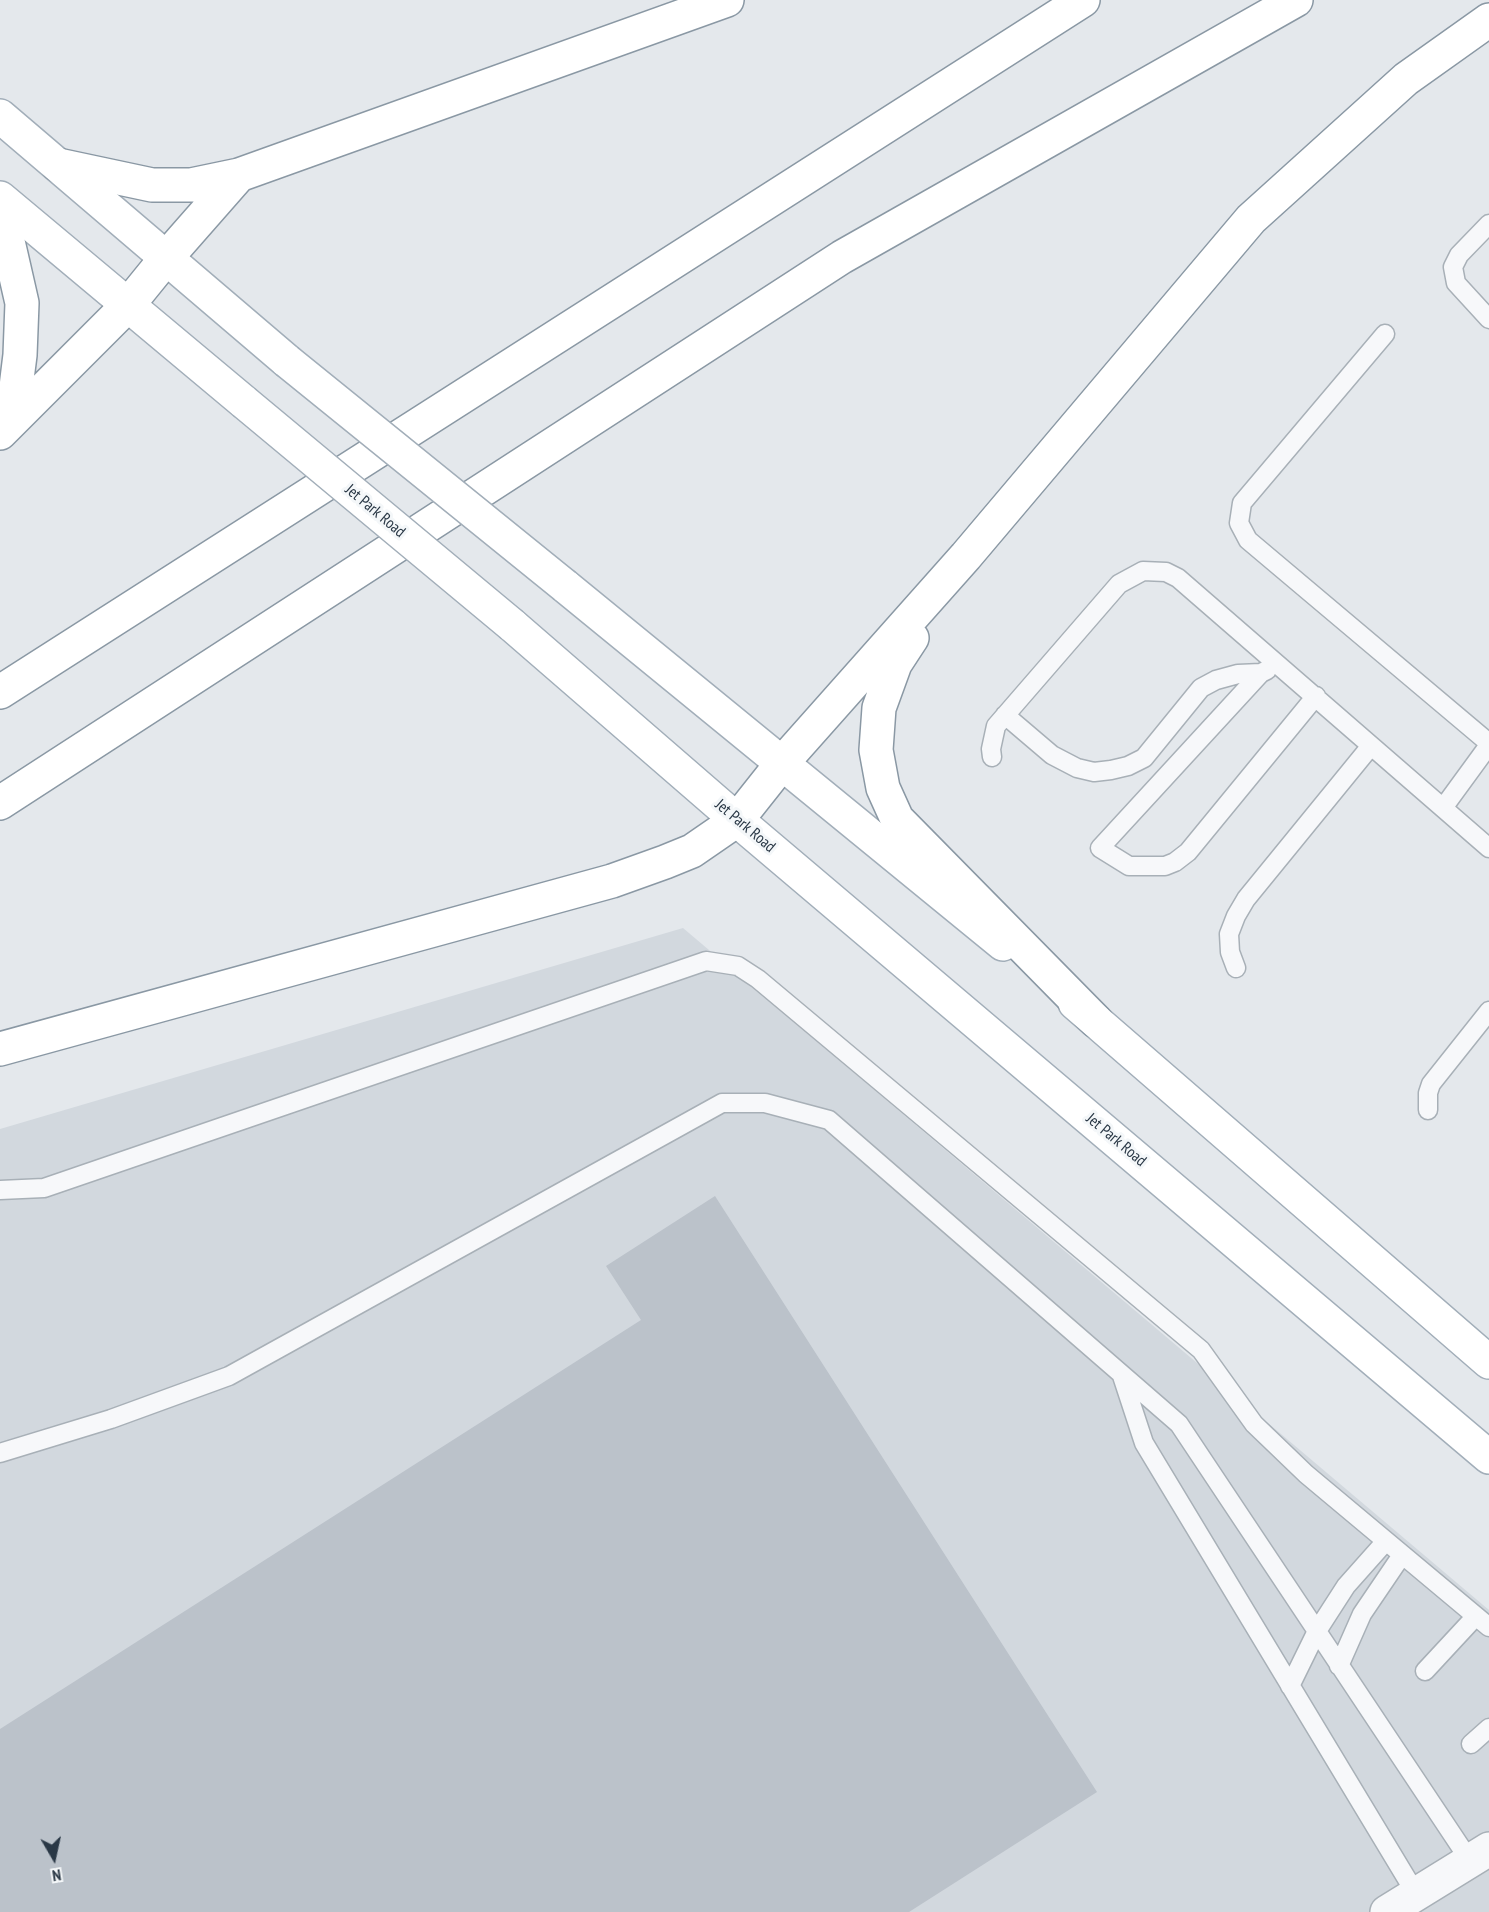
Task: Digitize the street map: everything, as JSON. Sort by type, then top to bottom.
[{"type":"main road","points":[[58,165],[152,185],[191,185],[239,176],[727,0]]},
{"type":"main road","points":[[0,692],[1083,0]]},
{"type":"main road","points":[[0,803],[842,257],[1296,0]]},
{"type":"main road","points":[[0,1049],[612,880],[692,850],[737,820],[783,762],[966,556],[1251,219],[1406,79],[1489,20]]},
{"type":"main road","points":[[0,116],[287,361],[783,762],[1096,1021],[1489,1362]]},
{"type":"main road","points":[[3,430],[128,305],[239,176]]},
{"type":"main road","name":"Jet Park Road","points":[[0,198],[512,625],[737,820],[1489,1457]]},
{"type":"main road","points":[[0,228],[6,237],[22,303],[21,355],[16,387],[3,430]]},
{"type":"main road","points":[[966,556],[895,664],[879,708],[876,750],[883,788],[897,819],[1096,1021]]},
{"type":"street","points":[[1387,1912],[1479,1855]]},
{"type":"lane","points":[[1489,224],[1459,255],[1453,267],[1456,283],[1489,319]]},
{"type":"lane","points":[[1385,334],[1242,503],[1239,524],[1248,540],[1489,744],[1443,808]]},
{"type":"lane","points":[[992,757],[991,749],[996,726],[1119,584],[1143,571],[1166,572],[1178,578],[1269,669],[1316,696],[1370,747],[1489,848]]},
{"type":"lane","points":[[1269,669],[1100,848],[1129,866],[1166,866],[1175,862],[1188,852],[1316,696]]},
{"type":"lane","points":[[1005,715],[1052,755],[1077,768],[1094,772],[1111,770],[1128,766],[1144,758],[1201,688],[1216,680],[1269,669]]},
{"type":"lane","points":[[1236,968],[1230,952],[1229,934],[1246,899],[1370,747]]},
{"type":"lane","points":[[0,1190],[44,1188],[706,962],[738,966],[758,980],[1201,1350],[1254,1424],[1306,1474],[1482,1622],[1425,1671]]},
{"type":"lane","points":[[1428,1110],[1428,1093],[1431,1084],[1489,1011]]},
{"type":"lane","points":[[0,1453],[111,1419],[229,1376],[722,1103],[765,1103],[829,1120],[1179,1424],[1339,1665],[1479,1855]]},
{"type":"lane","points":[[1444,1324],[1489,1341]]},
{"type":"lane","points":[[1122,1374],[1144,1443],[1416,1894]]},
{"type":"lane","points":[[1290,1686],[1317,1631],[1346,1586],[1386,1541]]},
{"type":"lane","points":[[1339,1665],[1362,1614],[1402,1555]]},
{"type":"lane","points":[[1471,1744],[1489,1728]]},
{"type":"shaded area","points":[[683,928],[1489,1610],[1489,1912],[0,1912],[0,1129]]},
{"type":"building","points":[[715,1196],[1097,1792],[909,1912],[0,1912],[0,1729],[641,1320],[606,1266]]}]
